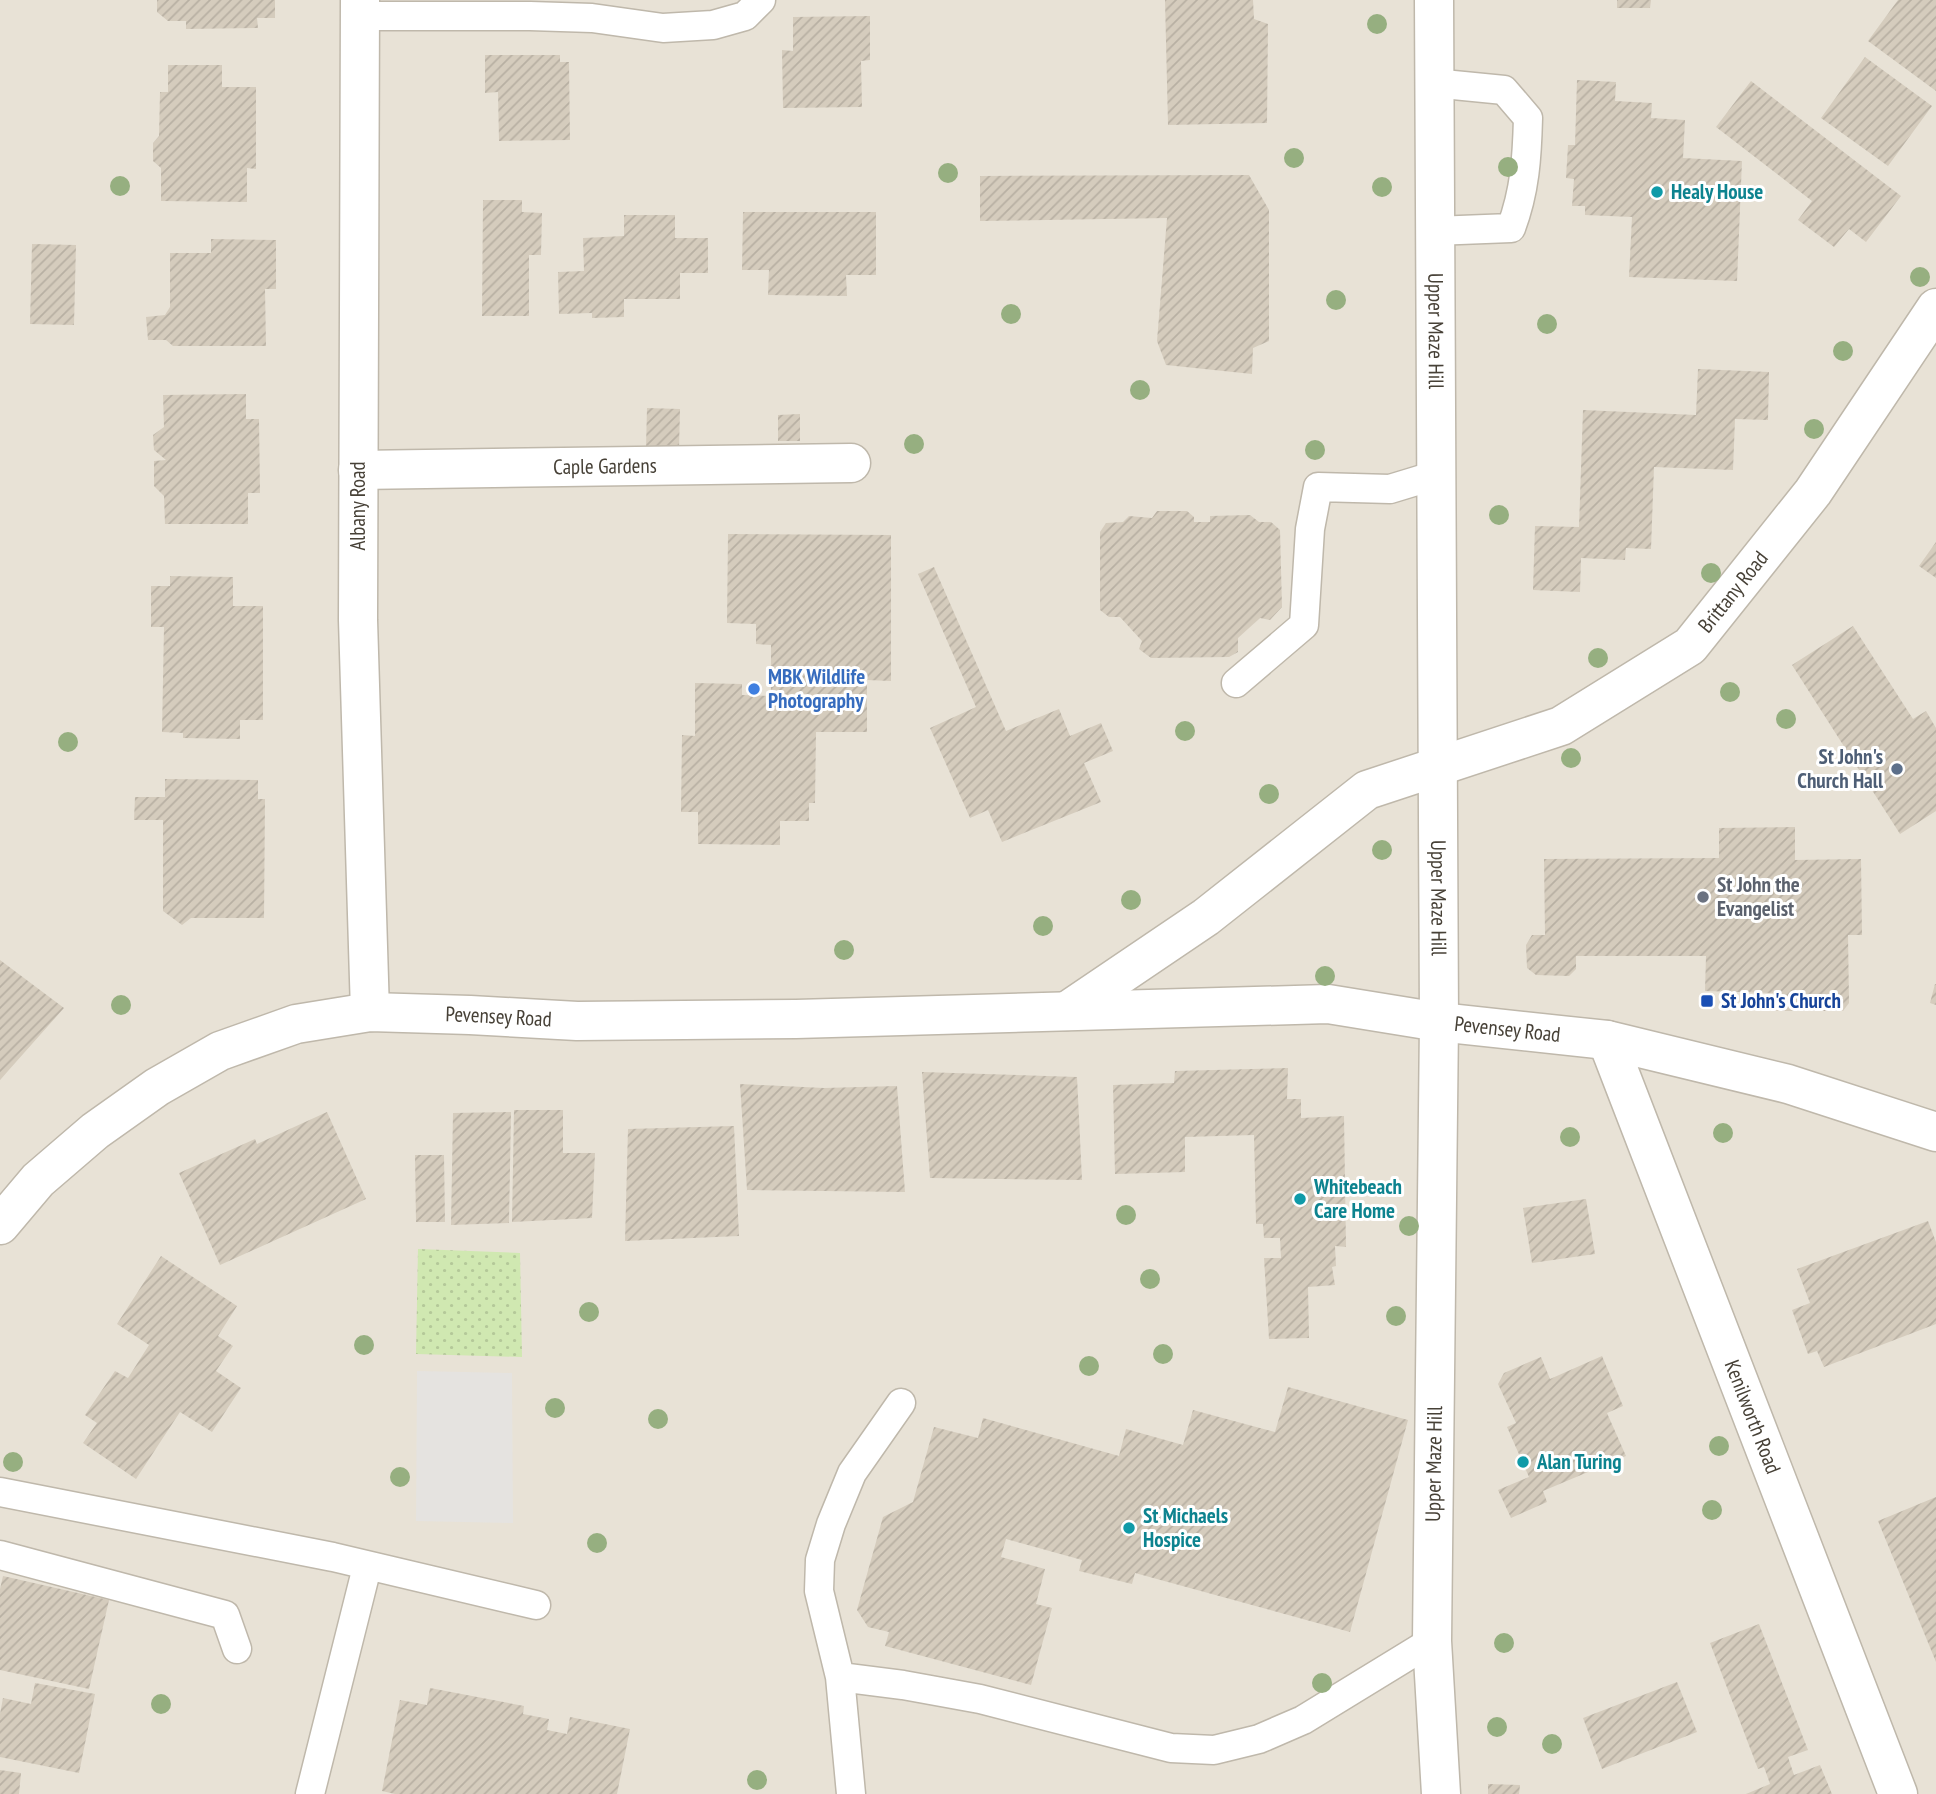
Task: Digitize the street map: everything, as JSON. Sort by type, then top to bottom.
[{"type":"street","name":"Upper Maze Hill","points":[[1434,0],[1439,1022],[1432,1641],[1441,1794]]},
{"type":"street","name":"Albany Road","points":[[359,8],[358,620],[370,1012]]},
{"type":"street","name":"Brittany Road","points":[[1439,766],[1561,726],[1690,646],[1813,492],[1936,308]]},
{"type":"street","name":"Caple Gardens","points":[[358,470],[851,463]]},
{"type":"street","points":[[1067,1011],[1206,917],[1367,790],[1439,766]]},
{"type":"street","name":"Pevensey Road","points":[[0,1225],[38,1180],[95,1131],[157,1087],[220,1051],[296,1024],[370,1012],[470,1014],[577,1021],[796,1019],[1328,1004],[1439,1022],[1606,1040],[1788,1084],[1936,1132]]},
{"type":"street","name":"Kenilworth Road","points":[[1606,1040],[1898,1794]]},
{"type":"lane","points":[[359,8],[592,19],[663,28],[713,25],[745,16],[761,0]]},
{"type":"lane","points":[[1433,83],[1504,90],[1528,118],[1527,161],[1519,208],[1511,228],[1434,231]]},
{"type":"lane","points":[[1237,683],[1304,625],[1310,529],[1318,488],[1390,489],[1436,475]]},
{"type":"lane","points":[[851,1794],[840,1676],[819,1591],[820,1560],[831,1524],[852,1473],[901,1402]]},
{"type":"lane","points":[[0,1492],[333,1557],[536,1605]]},
{"type":"lane","points":[[0,1555],[225,1615],[237,1649]]},
{"type":"lane","points":[[310,1794],[367,1567]]},
{"type":"lane","points":[[840,1676],[980,1699],[1171,1748],[1213,1750],[1259,1740],[1303,1720],[1432,1641]]},
{"type":"shaded area","points":[[0,0],[1936,0],[1936,1794],[0,1794]]},
{"type":"shaded area","points":[[417,1371],[512,1373],[513,1523],[416,1521]]},
{"type":"green space","points":[[418,1249],[520,1253],[522,1357],[416,1354]]},
{"type":"building","points":[[157,0],[275,0],[275,18],[257,18],[258,28],[186,29],[186,21],[168,21],[157,12]]},
{"type":"building","points":[[1165,0],[1253,0],[1254,19],[1268,24],[1267,123],[1168,125]]},
{"type":"building","points":[[1617,0],[1651,0],[1650,8],[1617,8]]},
{"type":"building","points":[[1898,0],[1936,0],[1936,91],[1868,41]]},
{"type":"building","points":[[870,16],[870,60],[861,61],[862,107],[783,108],[782,50],[793,51],[793,17]]},
{"type":"building","points":[[485,55],[560,55],[560,62],[569,62],[570,140],[499,141],[498,92],[485,93]]},
{"type":"building","points":[[1865,57],[1932,106],[1888,166],[1821,118]]},
{"type":"building","points":[[168,65],[222,65],[222,87],[256,87],[256,169],[247,168],[247,202],[161,201],[161,168],[153,161],[153,143],[159,136],[160,92],[168,92]]},
{"type":"building","name":"Healy House","points":[[1577,80],[1616,82],[1615,101],[1652,103],[1651,118],[1685,120],[1683,158],[1742,161],[1737,281],[1629,277],[1632,217],[1585,215],[1585,206],[1572,206],[1574,179],[1566,178],[1568,145],[1575,145]]},
{"type":"building","points":[[1751,81],[1901,196],[1866,242],[1849,229],[1834,247],[1798,220],[1812,201],[1716,127]]},
{"type":"building","points":[[1249,175],[1269,210],[1269,341],[1253,348],[1252,374],[1166,365],[1157,341],[1167,218],[980,221],[980,176]]},
{"type":"building","points":[[483,200],[522,200],[522,212],[542,213],[541,255],[529,255],[529,316],[482,316]]},
{"type":"building","points":[[743,212],[876,212],[876,275],[846,275],[847,296],[768,295],[769,270],[742,270]]},
{"type":"building","points":[[624,215],[675,215],[675,238],[708,238],[708,273],[680,273],[680,299],[624,299],[624,317],[592,318],[592,313],[559,314],[558,272],[584,271],[583,238],[624,236]]},
{"type":"building","points":[[211,239],[276,240],[276,289],[265,289],[266,346],[173,346],[166,340],[148,340],[146,317],[165,315],[170,307],[170,253],[211,253]]},
{"type":"building","points":[[32,244],[76,245],[74,325],[30,324]]},
{"type":"building","points":[[1698,369],[1769,372],[1768,420],[1735,419],[1733,470],[1654,467],[1651,549],[1626,548],[1625,560],[1581,558],[1580,592],[1533,590],[1535,526],[1579,527],[1583,410],[1696,415]]},
{"type":"building","points":[[246,394],[246,419],[259,419],[260,493],[248,493],[248,524],[165,524],[164,496],[154,486],[154,461],[166,460],[154,450],[153,435],[164,427],[163,395]]},
{"type":"building","points":[[647,408],[680,409],[679,449],[646,448]]},
{"type":"building","points":[[800,414],[800,441],[778,441],[778,415]]},
{"type":"building","points":[[1157,511],[1187,511],[1194,517],[1194,522],[1210,522],[1210,516],[1250,515],[1259,522],[1271,522],[1280,530],[1282,607],[1270,620],[1260,618],[1238,638],[1238,652],[1229,657],[1151,658],[1139,649],[1142,641],[1120,617],[1109,617],[1100,610],[1100,532],[1106,523],[1123,522],[1129,516],[1152,518]]},
{"type":"building","points":[[728,534],[891,535],[891,681],[867,680],[867,732],[816,732],[815,803],[809,803],[809,821],[780,821],[780,845],[698,844],[698,812],[681,812],[682,735],[695,736],[695,683],[742,684],[742,695],[771,696],[771,645],[756,644],[756,624],[727,623]]},
{"type":"building","points":[[1936,542],[1936,578],[1919,566]]},
{"type":"building","points":[[934,567],[1006,731],[1059,709],[1070,736],[1101,723],[1113,751],[1084,763],[1101,802],[1002,842],[988,810],[970,818],[930,728],[976,707],[918,574]]},
{"type":"building","points":[[170,576],[233,577],[233,606],[263,606],[263,720],[240,720],[240,739],[183,738],[183,733],[162,732],[164,627],[151,627],[151,586],[170,586]]},
{"type":"building","name":"St John's Church Hall","points":[[1853,626],[1913,719],[1926,711],[1936,728],[1936,811],[1900,834],[1792,665]]},
{"type":"building","points":[[165,779],[258,780],[258,799],[265,799],[264,918],[191,918],[182,925],[163,911],[163,820],[134,820],[135,797],[165,797]]},
{"type":"building","name":"St John the Evangelist","points":[[1795,827],[1795,860],[1861,859],[1862,935],[1848,935],[1849,1003],[1843,1011],[1773,1011],[1773,993],[1705,991],[1706,956],[1576,956],[1576,969],[1569,976],[1536,975],[1527,968],[1526,945],[1532,935],[1545,935],[1544,859],[1719,858],[1719,828]]},
{"type":"building","points":[[0,960],[64,1008],[0,1080]]},
{"type":"building","points":[[1936,984],[1936,1005],[1930,1003]]},
{"type":"building","name":"Whitebeach Care Home","points":[[1288,1068],[1287,1099],[1301,1099],[1301,1118],[1344,1116],[1346,1247],[1335,1246],[1336,1266],[1332,1267],[1335,1285],[1308,1287],[1309,1338],[1269,1339],[1264,1258],[1281,1258],[1280,1238],[1264,1238],[1263,1224],[1256,1224],[1254,1135],[1185,1137],[1185,1172],[1115,1174],[1113,1085],[1174,1083],[1175,1071]]},
{"type":"building","points":[[922,1072],[1077,1077],[1082,1180],[930,1178]]},
{"type":"building","points":[[740,1084],[824,1088],[897,1086],[905,1192],[747,1190]]},
{"type":"building","points":[[514,1110],[563,1110],[563,1153],[595,1153],[592,1218],[512,1222]]},
{"type":"building","points":[[327,1112],[366,1199],[220,1265],[179,1173],[255,1139],[257,1144]]},
{"type":"building","points":[[511,1112],[509,1223],[451,1225],[453,1113]]},
{"type":"building","points":[[734,1126],[739,1236],[625,1241],[628,1129]]},
{"type":"building","points":[[415,1155],[444,1155],[445,1222],[416,1222]]},
{"type":"building","points":[[1586,1199],[1595,1254],[1532,1263],[1523,1208]]},
{"type":"building","points":[[1928,1221],[1936,1242],[1936,1324],[1824,1367],[1817,1351],[1808,1354],[1792,1310],[1810,1303],[1797,1269]]},
{"type":"building","points":[[161,1256],[237,1306],[218,1336],[233,1346],[216,1371],[241,1388],[212,1432],[180,1412],[136,1479],[83,1443],[97,1423],[85,1415],[115,1371],[128,1378],[149,1345],[117,1324]]},
{"type":"building","points":[[1602,1356],[1623,1406],[1607,1413],[1626,1456],[1543,1491],[1547,1502],[1511,1518],[1498,1490],[1529,1477],[1507,1427],[1516,1423],[1498,1384],[1504,1373],[1541,1357],[1550,1379]]},
{"type":"building","name":"St Michaels Hospice","points":[[1288,1387],[1408,1420],[1350,1632],[1135,1573],[1132,1584],[1079,1571],[1082,1560],[1006,1539],[1001,1557],[1045,1569],[1036,1604],[1052,1608],[1031,1685],[885,1646],[889,1632],[868,1627],[857,1610],[883,1517],[913,1502],[934,1427],[978,1438],[983,1418],[1119,1456],[1126,1429],[1183,1445],[1193,1410],[1275,1432]]},
{"type":"building","points":[[1936,1497],[1936,1662],[1878,1521]]},
{"type":"building","points":[[3,1576],[109,1600],[89,1689],[0,1670],[0,1589]]},
{"type":"building","points":[[1759,1624],[1808,1750],[1788,1757],[1794,1775],[1820,1765],[1832,1794],[1746,1794],[1770,1784],[1764,1767],[1758,1769],[1710,1643]]},
{"type":"building","points":[[1677,1682],[1697,1732],[1602,1769],[1583,1718]]},
{"type":"building","points":[[35,1683],[95,1694],[79,1773],[0,1757],[0,1714],[3,1698],[31,1704]]},
{"type":"building","points":[[430,1688],[524,1706],[523,1714],[549,1719],[547,1730],[567,1734],[570,1717],[630,1729],[617,1794],[395,1794],[382,1791],[400,1700],[427,1705]]},
{"type":"building","points":[[0,1770],[21,1773],[19,1794],[0,1794]]},
{"type":"building","points":[[1488,1784],[1520,1785],[1519,1794],[1488,1794]]},
{"type":"place","name":"Healy House","points":[[1657,192]]},
{"type":"place","name":"MBK Wildlife Photography","points":[[754,689]]},
{"type":"place","name":"St John's Church Hall","points":[[1897,769]]},
{"type":"place","name":"St John the Evangelist","points":[[1703,897]]},
{"type":"place","name":"St John's Church","points":[[1707,1001]]},
{"type":"place","name":"Whitebeach Care Home","points":[[1300,1199]]},
{"type":"place","name":"Alan Turing","points":[[1523,1462]]},
{"type":"place","name":"St Michaels Hospice","points":[[1129,1528]]}]
